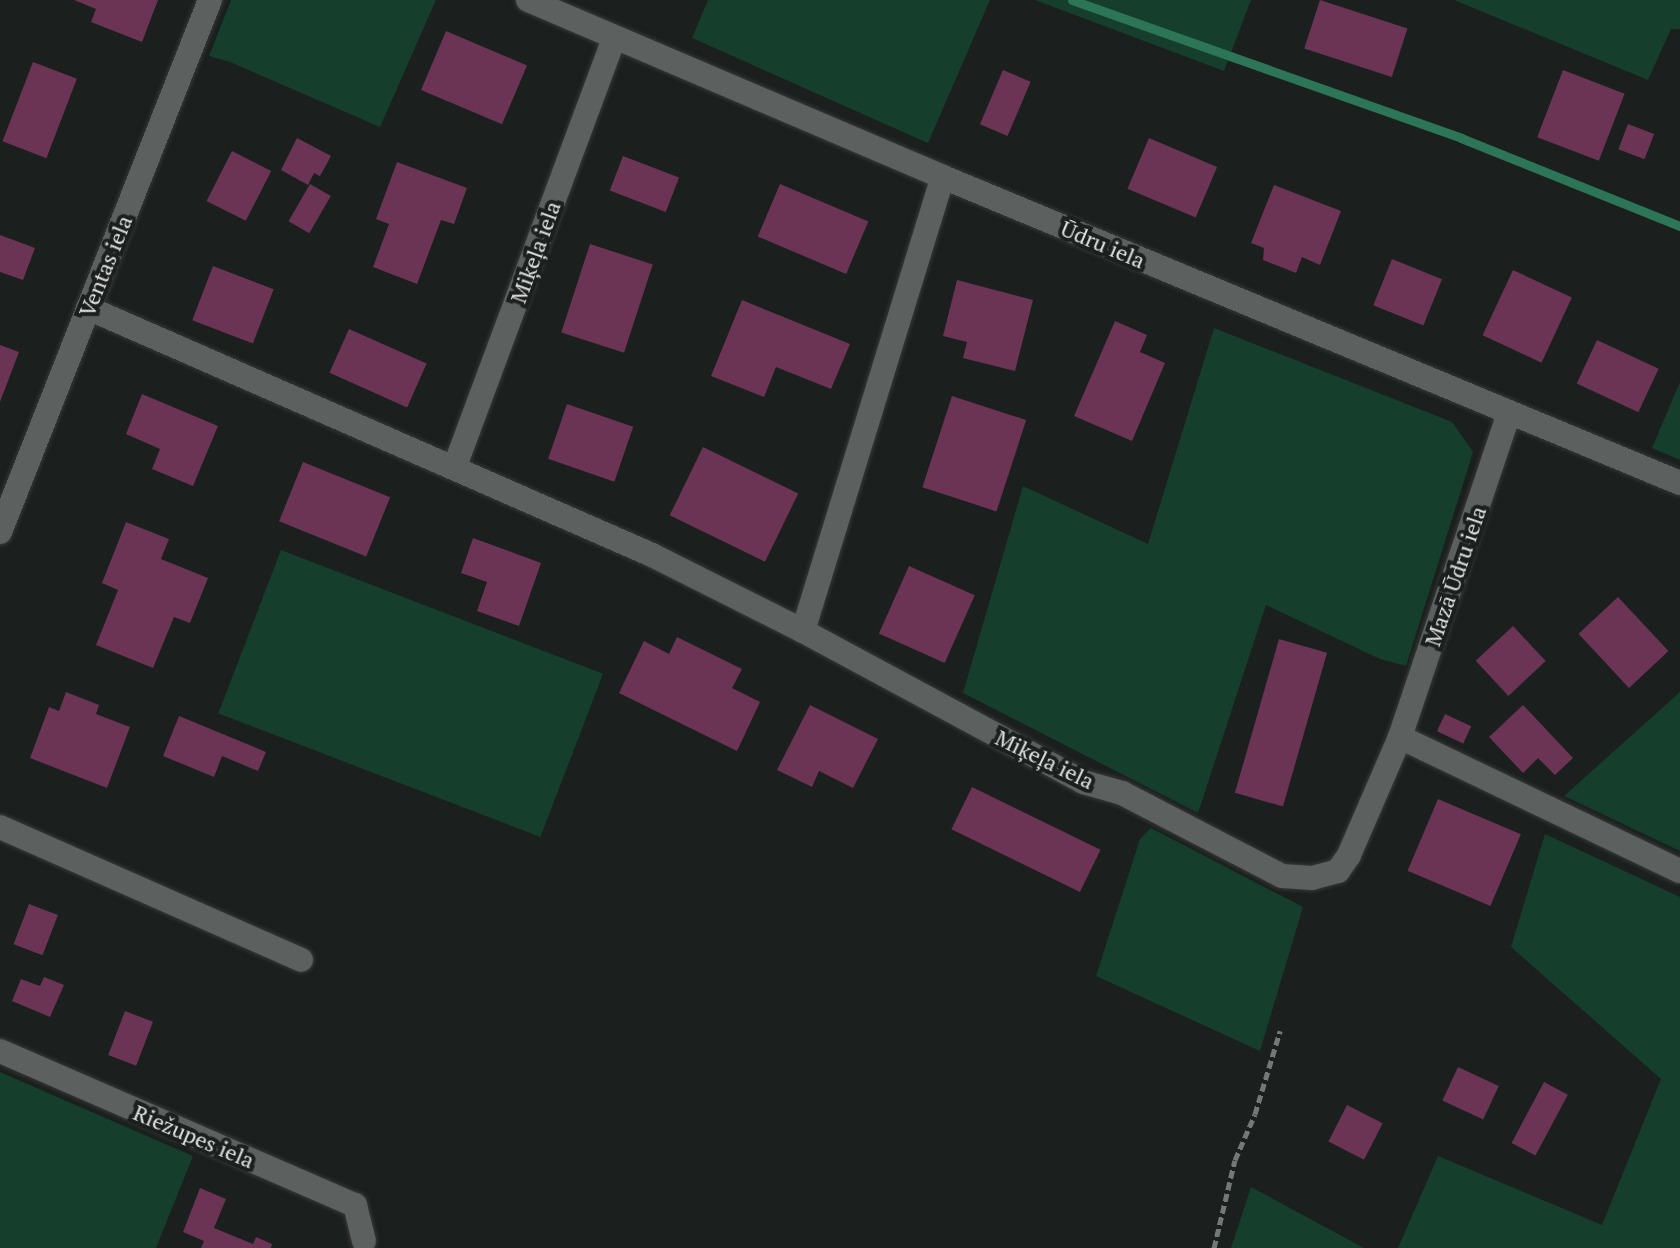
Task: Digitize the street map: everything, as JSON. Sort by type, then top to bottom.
[{"type":"street","name":"Ventas iela","points":[[0,532],[210,0]]},
{"type":"street","name":"Ūdru iela","points":[[528,0],[943,177],[1680,483]]},
{"type":"street","name":"Miķeļa iela","points":[[455,466],[614,38]]},
{"type":"street","points":[[803,631],[943,177]]},
{"type":"street","name":"Miķeļa iela","points":[[88,308],[455,466],[652,555],[803,631],[1083,782],[1122,793],[1282,876],[1312,878],[1338,871]]},
{"type":"street","name":"Mazā Ūdru iela","points":[[1338,871],[1349,855],[1400,737],[1509,414]]},
{"type":"street","points":[[1400,737],[1680,871]]},
{"type":"street","points":[[0,827],[301,960]]},
{"type":"street","name":"Riežupes iela","points":[[0,1051],[355,1205],[364,1241]]},
{"type":"path","points":[[1214,1248],[1235,1160],[1255,1114],[1280,1031]]},
{"type":"green space","points":[[231,0],[436,0],[380,127],[230,62],[209,56]]},
{"type":"green space","points":[[708,0],[990,0],[928,143],[692,38]]},
{"type":"green space","points":[[1035,0],[1251,0],[1224,71]]},
{"type":"green space","points":[[1454,0],[1680,0],[1680,29],[1671,29],[1648,80]]},
{"type":"green space","points":[[1214,328],[1452,422],[1473,452],[1406,666],[1380,659],[1266,605],[1198,813],[963,693],[1023,486],[1148,544]]},
{"type":"green space","points":[[1680,382],[1680,460],[1652,448]]},
{"type":"green space","points":[[281,550],[603,674],[540,837],[218,713]]},
{"type":"green space","points":[[1680,692],[1680,851],[1564,796]]},
{"type":"green space","points":[[1151,828],[1303,907],[1260,1051],[1096,976],[1140,839]]},
{"type":"green space","points":[[1545,834],[1680,897],[1680,1248],[1398,1248],[1438,1156],[1602,1225],[1661,1079],[1511,947]]},
{"type":"green space","points":[[0,1072],[193,1156],[156,1248],[0,1248]]},
{"type":"green space","points":[[1251,1187],[1364,1248],[1231,1248]]},
{"type":"building","points":[[74,0],[158,0],[142,42],[91,22],[96,9]]},
{"type":"building","points":[[1320,0],[1407,28],[1392,77],[1304,49]]},
{"type":"building","points":[[446,31],[527,65],[502,124],[421,90]]},
{"type":"building","points":[[33,62],[77,79],[46,158],[3,141]]},
{"type":"building","points":[[1003,70],[1031,82],[1008,136],[980,124]]},
{"type":"building","points":[[1563,70],[1625,94],[1599,161],[1537,137]]},
{"type":"building","points":[[1628,124],[1654,134],[1644,159],[1618,149]]},
{"type":"building","points":[[297,138],[331,156],[320,176],[314,173],[308,185],[281,170]]},
{"type":"building","points":[[1149,138],[1217,167],[1196,218],[1128,189]]},
{"type":"building","points":[[232,151],[271,171],[246,221],[207,201]]},
{"type":"building","points":[[623,156],[679,178],[666,212],[610,191]]},
{"type":"building","points":[[397,162],[467,188],[454,224],[441,220],[417,284],[373,267],[389,224],[376,219]]},
{"type":"building","points":[[310,184],[331,196],[309,233],[288,221]]},
{"type":"building","points":[[780,184],[868,222],[846,274],[758,236]]},
{"type":"building","points":[[1274,185],[1341,211],[1320,265],[1302,257],[1296,273],[1263,260],[1264,248],[1251,243]]},
{"type":"building","points":[[0,235],[35,248],[23,280],[0,272]]},
{"type":"building","points":[[590,244],[653,264],[624,353],[561,332]]},
{"type":"building","points":[[1392,259],[1442,279],[1423,326],[1373,305]]},
{"type":"building","points":[[213,266],[274,289],[253,343],[192,320]]},
{"type":"building","points":[[1513,270],[1572,297],[1541,363],[1483,335]]},
{"type":"building","points":[[957,280],[1033,300],[1015,371],[963,358],[967,342],[943,336]]},
{"type":"building","points":[[742,300],[850,344],[831,389],[776,367],[764,397],[711,376]]},
{"type":"building","points":[[1115,321],[1147,335],[1140,352],[1165,363],[1132,441],[1074,416]]},
{"type":"building","points":[[349,329],[427,364],[407,407],[329,373]]},
{"type":"building","points":[[1597,340],[1659,369],[1638,412],[1577,384]]},
{"type":"building","points":[[0,345],[19,352],[0,402]]},
{"type":"building","points":[[142,394],[218,426],[193,486],[152,469],[160,449],[126,434]]},
{"type":"building","points":[[952,396],[1026,420],[997,511],[922,487]]},
{"type":"building","points":[[567,404],[633,427],[614,482],[548,459]]},
{"type":"building","points":[[703,447],[798,493],[765,562],[670,515]]},
{"type":"building","points":[[303,462],[390,497],[366,557],[279,521]]},
{"type":"building","points":[[126,522],[169,539],[161,559],[208,578],[190,623],[174,617],[153,668],[96,645],[118,590],[102,583]]},
{"type":"building","points":[[473,538],[541,563],[519,626],[477,611],[487,582],[461,573]]},
{"type":"building","points":[[909,566],[975,595],[945,663],[879,634]]},
{"type":"building","points":[[1618,597],[1668,651],[1629,688],[1579,634]]},
{"type":"building","points":[[1513,626],[1546,661],[1508,696],[1476,661]]},
{"type":"building","points":[[677,637],[742,669],[732,688],[760,702],[737,751],[619,693],[644,641],[669,654]]},
{"type":"building","points":[[1279,639],[1327,653],[1283,807],[1235,793]]},
{"type":"building","points":[[66,692],[99,705],[96,714],[130,727],[107,788],[30,758],[49,707],[59,711]]},
{"type":"building","points":[[810,705],[878,739],[853,788],[819,771],[812,787],[777,770]]},
{"type":"building","points":[[1523,705],[1573,758],[1555,775],[1538,758],[1523,773],[1489,737]]},
{"type":"building","points":[[1445,714],[1471,726],[1463,743],[1437,731]]},
{"type":"building","points":[[179,716],[266,752],[258,771],[222,756],[214,777],[163,756]]},
{"type":"building","points":[[972,787],[1101,850],[1080,892],[951,829]]},
{"type":"building","points":[[1438,799],[1521,834],[1490,906],[1408,871]]},
{"type":"building","points":[[29,904],[58,915],[43,955],[14,944]]},
{"type":"building","points":[[44,977],[64,985],[50,1017],[12,1001],[21,979],[40,986]]},
{"type":"building","points":[[125,1011],[153,1022],[136,1066],[108,1055]]},
{"type":"building","points":[[1458,1067],[1499,1086],[1483,1120],[1442,1101]]},
{"type":"building","points":[[1544,1082],[1568,1095],[1535,1156],[1512,1143]]},
{"type":"building","points":[[1347,1105],[1383,1123],[1364,1160],[1328,1142]]},
{"type":"building","points":[[200,1188],[226,1199],[214,1228],[253,1244],[256,1237],[272,1244],[271,1248],[201,1248],[204,1241],[183,1232]]},
{"type":"waterway","points":[[1072,0],[1461,138],[1680,226]]}]
